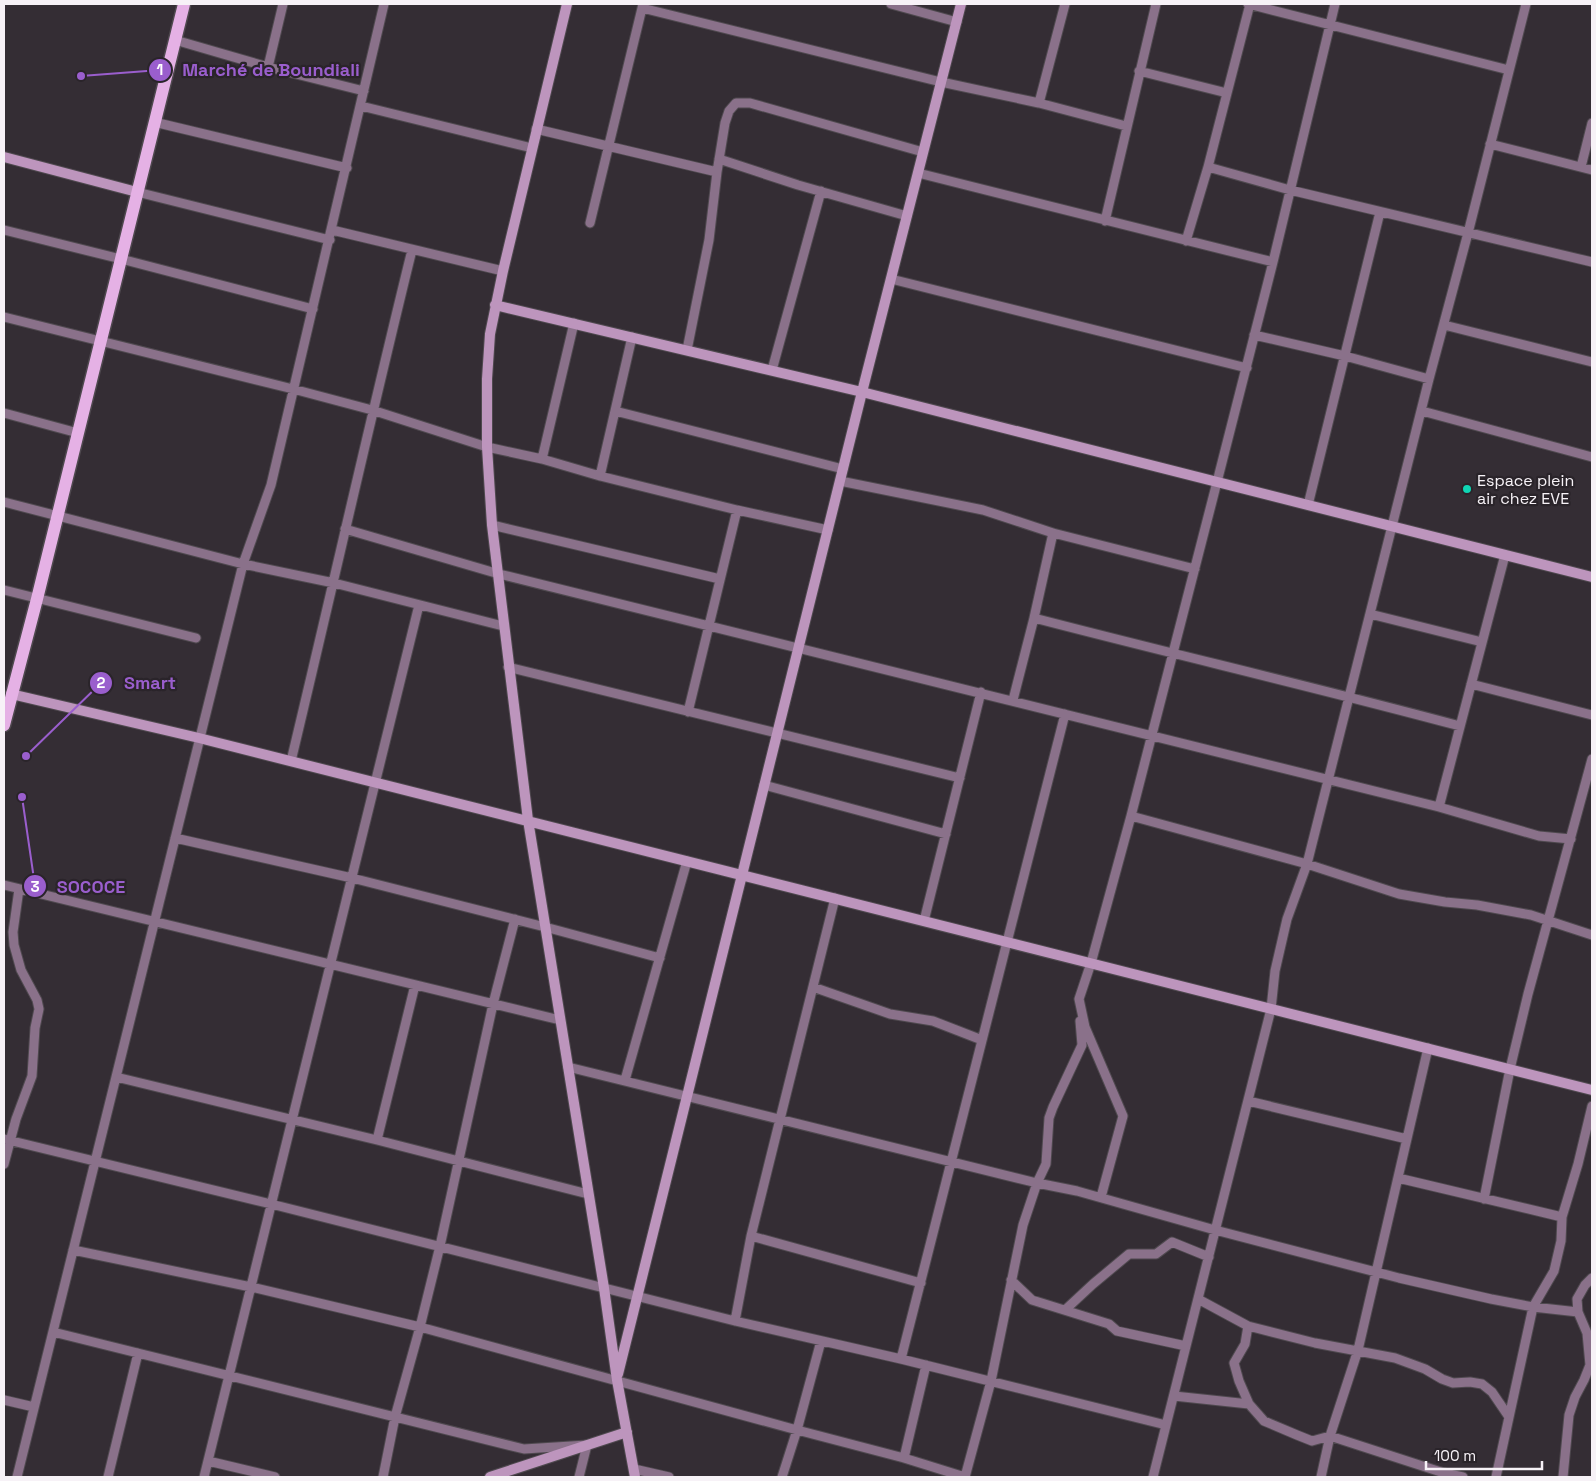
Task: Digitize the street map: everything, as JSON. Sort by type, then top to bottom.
[{"type":"main road","points":[[4,725],[7,693],[37,599],[184,4]]},
{"type":"street","points":[[268,67],[283,4]]},
{"type":"street","points":[[17,1477],[243,564],[271,485],[384,4]]},
{"type":"street","points":[[567,4],[495,304],[488,353],[487,447],[492,525],[528,820],[604,1288],[617,1380],[634,1473],[669,1477]]},
{"type":"street","points":[[890,4],[957,22]]},
{"type":"street","points":[[617,1380],[842,469],[961,4]]},
{"type":"street","points":[[1039,103],[1064,4]]},
{"type":"street","points":[[1105,221],[1156,4]]},
{"type":"street","points":[[1186,240],[1208,166],[1249,4],[1509,70]]},
{"type":"street","points":[[73,1250],[250,1287],[420,1327],[904,1458],[965,1477],[991,1381],[1023,1225],[1037,1183],[1046,1164],[1048,1129],[1053,1107],[1082,1045],[1079,999],[1091,963],[1131,816],[1247,368],[1335,4]]},
{"type":"street","points":[[1154,1477],[1271,1009],[1276,971],[1287,919],[1307,864],[1526,4]]},
{"type":"street","points":[[590,223],[642,6],[941,82],[1039,103],[1126,126]]},
{"type":"street","points":[[175,40],[268,67],[364,91]]},
{"type":"street","points":[[1139,70],[1227,93]]},
{"type":"street","points":[[687,350],[709,240],[725,123],[729,111],[736,103],[750,103],[923,152]]},
{"type":"street","points":[[361,106],[532,148]]},
{"type":"street","points":[[154,122],[347,168]]},
{"type":"street","points":[[1581,168],[1592,123]]},
{"type":"street","points":[[536,129],[608,148],[717,172]]},
{"type":"street","points":[[1490,144],[1592,170]]},
{"type":"street","points":[[4,157],[330,240]]},
{"type":"street","points":[[719,159],[907,216]]},
{"type":"street","points":[[1208,166],[1290,190],[1592,262]]},
{"type":"street","points":[[918,173],[1273,262]]},
{"type":"street","points":[[772,370],[821,191]]},
{"type":"street","points":[[1308,505],[1380,212]]},
{"type":"street","points":[[4,230],[313,309]]},
{"type":"street","points":[[332,230],[503,271]]},
{"type":"street","points":[[291,761],[334,583],[372,410],[412,250]]},
{"type":"street","points":[[891,279],[1247,368]]},
{"type":"street","points":[[495,304],[862,392],[1592,577]]},
{"type":"street","points":[[4,317],[372,410],[487,447],[542,458],[600,476],[737,510],[828,530]]},
{"type":"street","points":[[542,458],[574,323]]},
{"type":"street","points":[[1444,325],[1592,362]]},
{"type":"street","points":[[1254,335],[1345,356],[1429,379]]},
{"type":"street","points":[[600,476],[632,337]]},
{"type":"street","points":[[615,411],[842,469]]},
{"type":"street","points":[[1422,411],[1592,457]]},
{"type":"street","points":[[4,413],[78,433]]},
{"type":"street","points":[[840,481],[983,510],[1052,533],[1195,569]]},
{"type":"street","points":[[4,502],[243,564],[334,583],[503,626]]},
{"type":"street","points":[[688,712],[737,510]]},
{"type":"street","points":[[492,525],[720,579]]},
{"type":"street","points":[[345,530],[499,574],[1329,779],[1439,807],[1539,836],[1571,839]]},
{"type":"street","points":[[1013,700],[1034,618],[1052,533]]},
{"type":"street","points":[[1439,807],[1505,555]]},
{"type":"street","points":[[4,590],[196,638]]},
{"type":"street","points":[[204,1477],[419,605]]},
{"type":"street","points":[[1370,614],[1482,642]]},
{"type":"street","points":[[1034,618],[1173,654],[1350,696],[1460,726]]},
{"type":"street","points":[[508,667],[960,778]]},
{"type":"street","points":[[1471,684],[1592,715]]},
{"type":"street","points":[[924,921],[981,692]]},
{"type":"street","points":[[7,693],[199,738],[528,820],[1592,1090]]},
{"type":"street","points":[[901,1359],[1065,714]]},
{"type":"street","points":[[1484,1198],[1510,1069],[1528,994],[1571,839],[1589,787],[1592,759]]},
{"type":"street","points":[[764,784],[946,834]]},
{"type":"street","points":[[1131,816],[1307,864],[1399,894],[1515,911],[1592,935]]},
{"type":"street","points":[[175,838],[352,878],[660,958]]},
{"type":"street","points":[[625,1080],[687,861]]},
{"type":"street","points":[[4,885],[560,1020]]},
{"type":"street","points":[[4,1164],[6,1140],[32,1076],[35,1028],[39,1009],[37,1000],[21,970],[14,945],[13,932],[19,889]]},
{"type":"street","points":[[735,1321],[751,1236],[835,898]]},
{"type":"street","points":[[383,1477],[395,1417],[440,1246],[515,919]]},
{"type":"street","points":[[377,1140],[415,985]]},
{"type":"street","points":[[813,987],[890,1014],[933,1021],[982,1040]]},
{"type":"street","points":[[1079,999],[1085,1027],[1123,1116],[1101,1197]]},
{"type":"street","points":[[1321,1477],[1330,1436],[1358,1350],[1428,1048]]},
{"type":"street","points":[[568,1067],[1037,1183],[1101,1197],[1215,1230],[1376,1272],[1491,1299],[1534,1307],[1578,1312]]},
{"type":"street","points":[[116,1077],[293,1119],[588,1194]]},
{"type":"street","points":[[1248,1101],[1407,1139]]},
{"type":"street","points":[[1496,1477],[1534,1307],[1554,1272],[1561,1240],[1562,1217],[1578,1164],[1592,1106]]},
{"type":"street","points":[[6,1140],[271,1204],[735,1321],[926,1365],[1166,1425]]},
{"type":"street","points":[[1398,1178],[1562,1217]]},
{"type":"street","points":[[751,1236],[921,1283]]},
{"type":"street","points":[[1065,1310],[1129,1254],[1156,1254],[1172,1242],[1208,1257]]},
{"type":"street","points":[[1563,1477],[1569,1415],[1590,1364],[1587,1333],[1578,1312],[1577,1299],[1585,1285],[1592,1278]]},
{"type":"street","points":[[1011,1280],[1032,1300],[1109,1324],[1116,1331],[1186,1346]]},
{"type":"street","points":[[1198,1299],[1248,1326],[1314,1343],[1394,1358],[1453,1382],[1482,1384],[1492,1392],[1509,1417]]},
{"type":"street","points":[[1248,1326],[1245,1344],[1234,1363],[1238,1381],[1249,1404],[1264,1421],[1312,1441],[1330,1436],[1444,1473],[1462,1477]]},
{"type":"street","points":[[54,1332],[524,1449],[587,1445]]},
{"type":"street","points":[[782,1477],[821,1341]]},
{"type":"street","points":[[108,1477],[138,1353]]},
{"type":"street","points":[[904,1458],[926,1365]]},
{"type":"street","points":[[1584,1380],[1592,1386]]},
{"type":"street","points":[[1174,1396],[1249,1404]]},
{"type":"street","points":[[4,1400],[34,1407]]},
{"type":"street","points":[[491,1477],[627,1432]]},
{"type":"street","points":[[579,1477],[587,1445]]},
{"type":"street","points":[[208,1461],[276,1477]]},
{"type":"place","name":"Marché de Boundiali","points":[[81,76]]},
{"type":"place","name":"Espace plein air chez EVE","points":[[1467,489]]},
{"type":"place","name":"Smart","points":[[26,756]]},
{"type":"place","name":"SOCOCE","points":[[22,797]]}]
